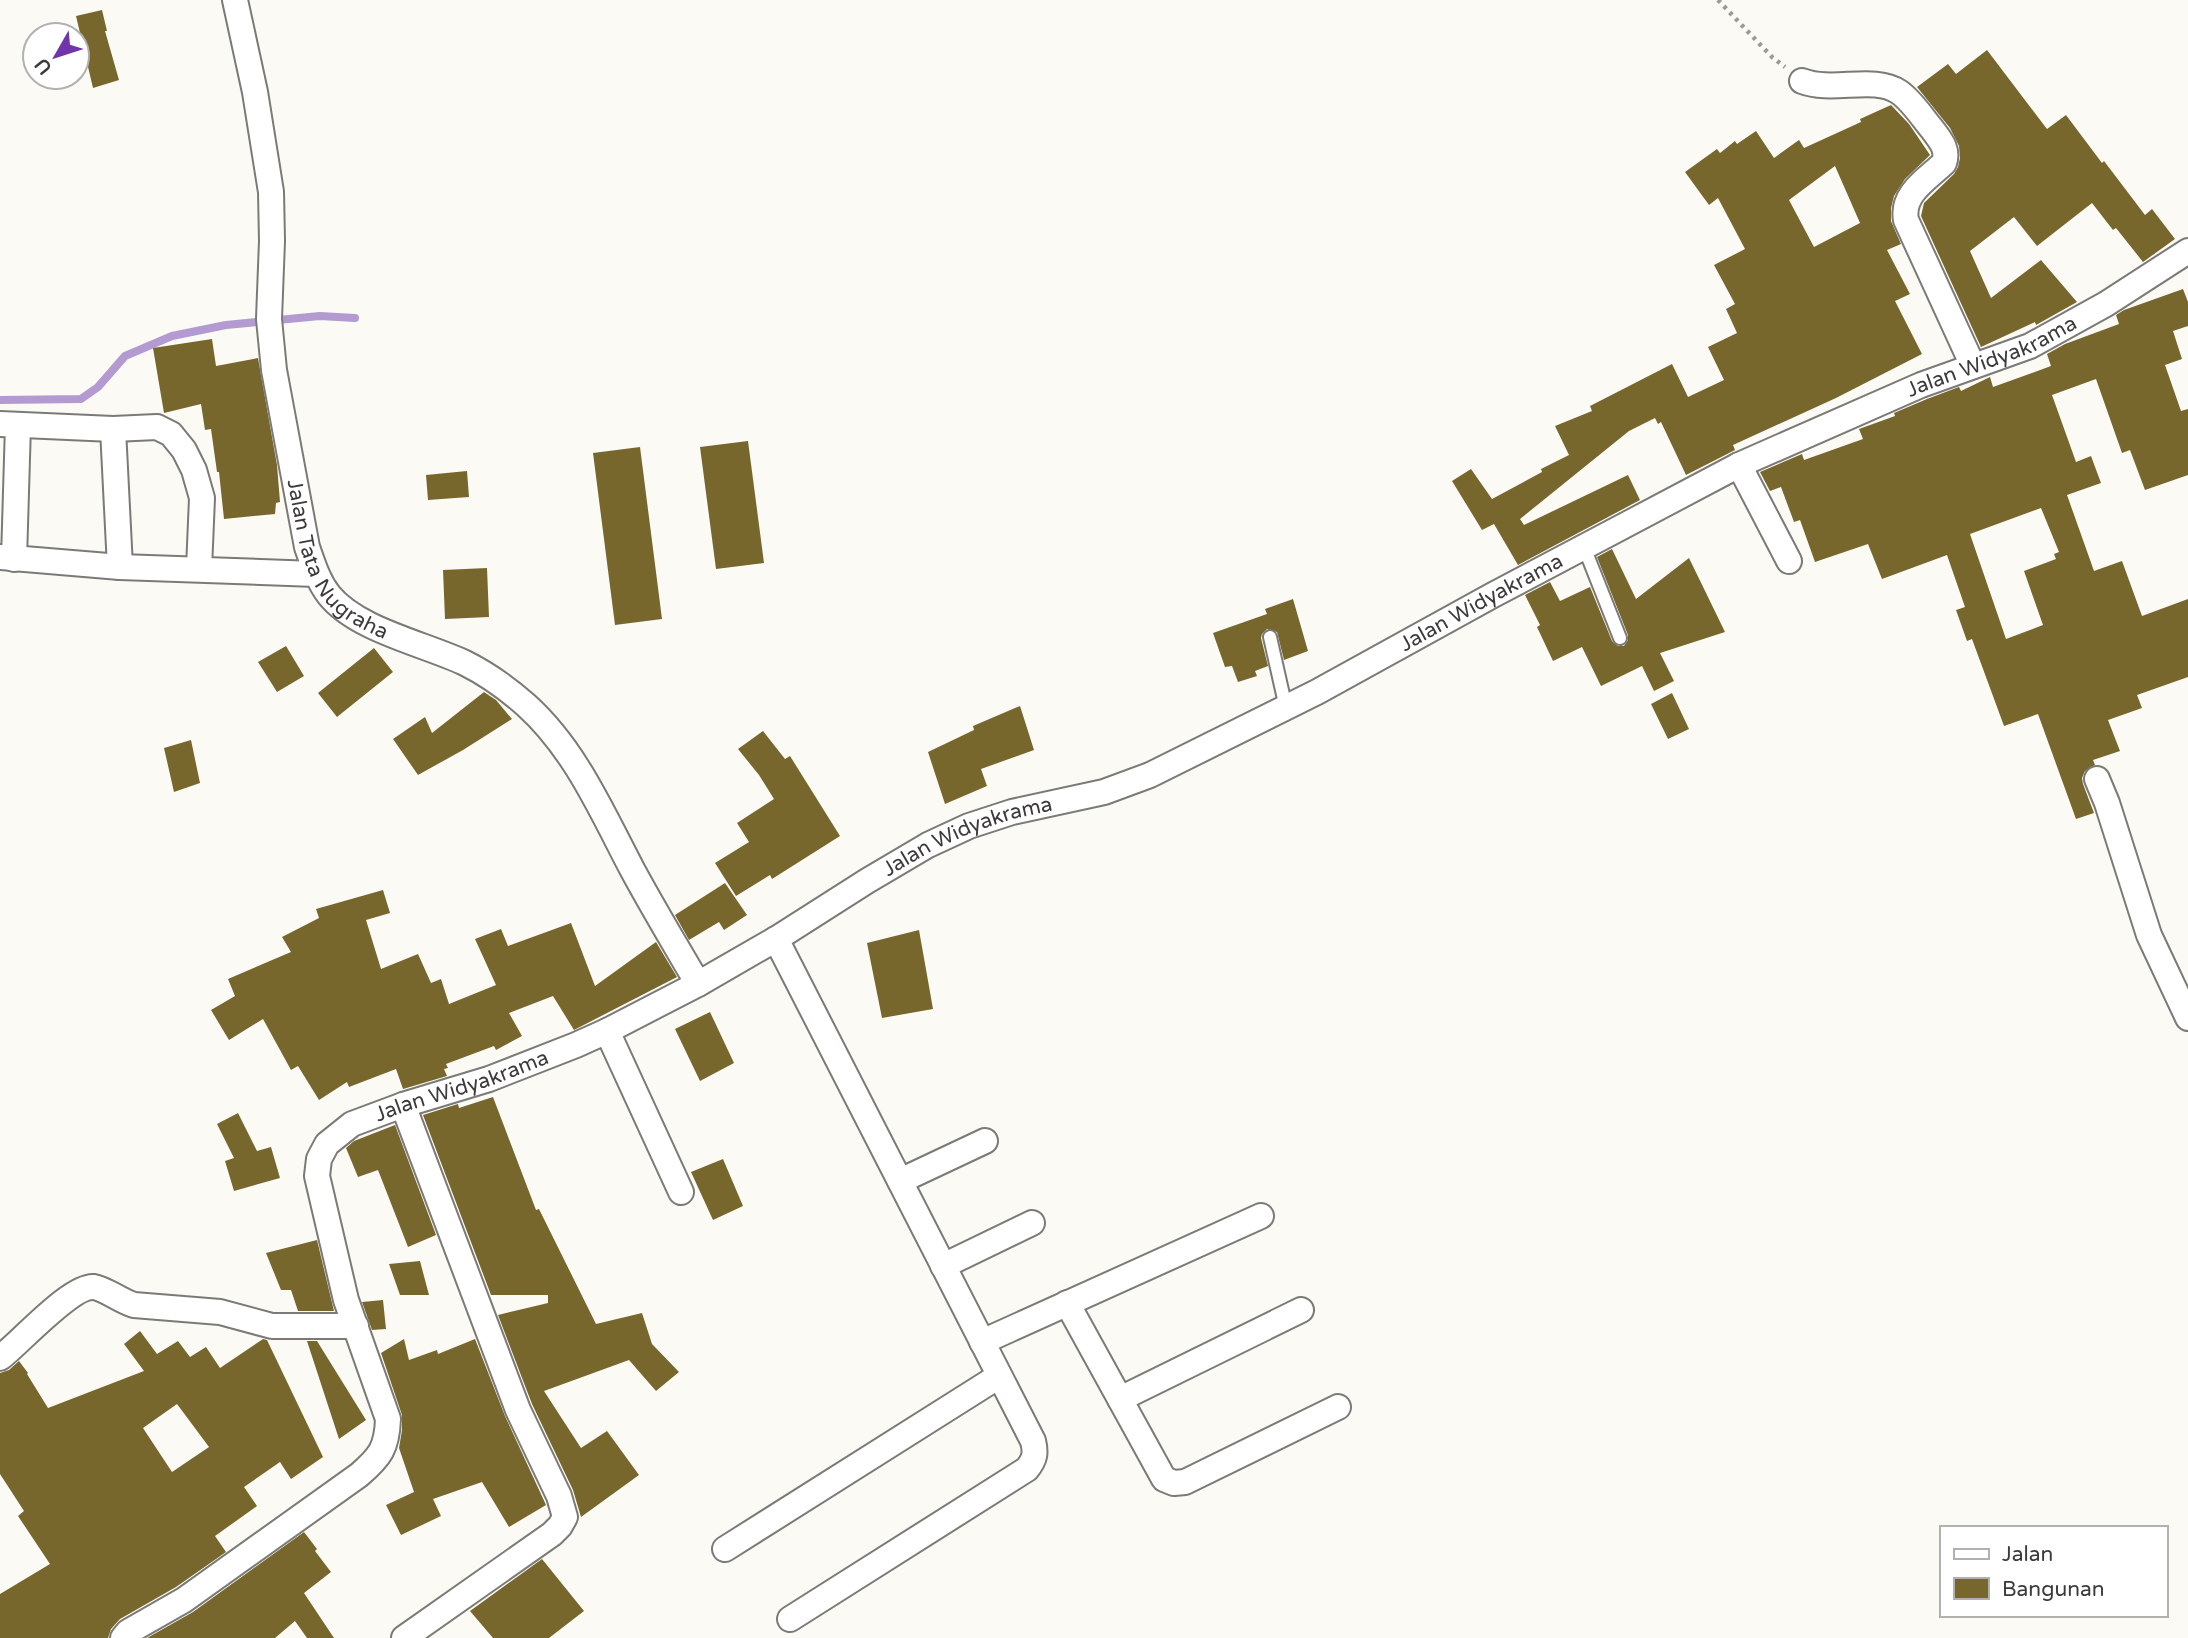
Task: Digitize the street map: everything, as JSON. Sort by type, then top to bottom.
[{"type":"street","name":"Jalan Tata Nugraha","points":[[235,0],[271,192],[269,325],[274,370],[307,547],[316,573],[330,596],[351,615],[374,627],[467,664],[519,699],[552,732],[575,764],[698,984]]},
{"type":"street","points":[[1802,81],[1829,87],[1884,85],[1896,90],[1941,140],[1947,156],[1944,163],[1909,197],[1905,211],[1911,231],[1973,366]]},
{"type":"street","name":"Jalan Widyakrama","points":[[123,1638],[128,1632],[184,1600],[359,1475],[378,1458],[387,1438],[388,1419],[339,1275],[317,1176],[318,1159],[327,1144],[352,1124],[403,1105],[489,1079],[607,1031],[698,984],[928,845],[969,826],[1012,812],[1104,792],[1139,779],[1286,708],[1739,465],[1909,390],[2030,346],[2106,303],[2188,251]]},
{"type":"street","points":[[200,569],[202,498],[194,470],[184,450],[171,435],[157,427],[113,429],[9,425],[7,558],[120,567],[316,573]]},
{"type":"street","points":[[113,429],[120,567]]},
{"type":"street","points":[[1739,465],[1789,561]]},
{"type":"street","points":[[2097,779],[2149,935],[2188,1017]]},
{"type":"street","points":[[776,939],[1033,1441],[1036,1452],[1027,1469],[790,1619]]},
{"type":"street","points":[[607,1031],[681,1192]]},
{"type":"street","points":[[403,1105],[518,1410],[559,1496],[565,1517],[552,1534],[404,1638]]},
{"type":"street","points":[[900,1181],[985,1140]]},
{"type":"street","points":[[982,1342],[1261,1216]]},
{"type":"street","points":[[943,1266],[1032,1223]]},
{"type":"street","points":[[0,1358],[47,1314],[81,1289],[93,1287],[134,1305],[219,1312],[272,1326],[356,1326]]},
{"type":"street","points":[[1068,1303],[1164,1479],[1174,1483],[1185,1482],[1338,1407]]},
{"type":"street","points":[[1120,1399],[1301,1310]]},
{"type":"street","points":[[725,1549],[999,1376]]},
{"type":"lane","points":[[1584,547],[1620,638]]},
{"type":"lane","points":[[1270,637],[1286,708]]},
{"type":"path","points":[[1718,0],[1772,57],[1802,81]]},
{"type":"building","points":[[102,10],[119,80],[93,88],[91,21],[77,21],[76,16]]},
{"type":"building","points":[[1987,50],[2047,129],[2066,115],[2145,215],[2152,209],[2175,239],[2143,262],[2092,203],[2037,246],[2014,217],[1970,251],[1991,298],[2041,260],[2077,302],[2036,325],[2035,322],[1981,347],[1921,216],[1924,203],[1954,174],[1960,158],[1959,146],[1950,128],[1917,87],[1948,64],[1956,74]]},
{"type":"building","points":[[1891,105],[1909,124],[1930,155],[1905,179],[1894,196],[1891,221],[1901,244],[1887,250],[1910,294],[1895,301],[1922,354],[1836,398],[1733,445],[1735,450],[1686,475],[1661,422],[1658,424],[1655,418],[1629,431],[1520,519],[1524,525],[1628,475],[1640,500],[1518,565],[1494,524],[1482,530],[1452,481],[1471,469],[1492,499],[1569,455],[1555,426],[1592,411],[1590,406],[1672,364],[1688,397],[1724,380],[1708,347],[1737,333],[1726,309],[1735,304],[1714,265],[1745,249],[1718,198],[1709,205],[1685,172],[1717,149],[1720,153],[1735,141],[1737,144],[1756,131],[1774,158],[1799,140],[1804,148],[1861,122],[1860,119]],"holes":[[[1835,166],[1860,223],[1814,247],[1789,200]]]},
{"type":"building","points":[[2183,289],[2188,302],[2188,326],[2173,331],[2182,359],[2165,365],[2181,411],[2188,409],[2188,475],[2145,490],[2130,450],[2122,453],[2096,379],[2052,395],[2076,462],[2091,456],[2101,483],[2067,495],[2094,571],[2122,561],[2142,616],[2188,599],[2188,677],[2137,695],[2142,708],[2108,720],[2120,751],[2093,760],[2095,765],[2085,771],[2083,784],[2094,813],[2076,819],[2038,714],[2004,726],[1972,639],[1967,641],[1956,610],[1965,607],[1947,555],[1882,579],[1868,544],[1815,562],[1800,520],[1794,522],[1781,487],[1770,491],[1760,472],[1802,454],[1804,460],[1863,439],[1859,429],[1959,387],[1961,391],[1990,377],[1993,387],[2051,366],[2047,354],[2065,344],[2119,324],[2116,315]],"holes":[[[2041,508],[2059,552],[2054,554],[2056,559],[2024,571],[2043,625],[2006,639],[1970,534]]]},
{"type":"building","points":[[212,339],[216,366],[258,358],[277,465],[280,502],[276,503],[275,514],[224,519],[211,429],[205,430],[201,404],[164,413],[153,348]]},
{"type":"building","points":[[748,441],[764,563],[716,569],[700,447]]},
{"type":"building","points":[[640,447],[662,619],[615,625],[593,453]]},
{"type":"building","points":[[467,471],[469,497],[428,500],[426,475]]},
{"type":"building","points":[[1612,549],[1636,599],[1689,558],[1725,632],[1660,653],[1674,681],[1654,691],[1642,666],[1601,686],[1582,647],[1553,661],[1525,595],[1550,582],[1560,601],[1590,587],[1612,641],[1618,646],[1624,646],[1628,635],[1597,557]]},
{"type":"building","points":[[487,568],[489,617],[445,619],[443,570]]},
{"type":"building","points":[[1293,599],[1308,651],[1284,660],[1277,632],[1267,629],[1261,638],[1268,666],[1255,671],[1257,676],[1238,682],[1232,666],[1225,667],[1213,633],[1267,614],[1265,609]]},
{"type":"building","points":[[286,646],[304,676],[277,692],[258,662]]},
{"type":"building","points":[[374,648],[393,672],[337,717],[318,693]]},
{"type":"building","points":[[484,692],[496,700],[512,719],[418,775],[393,739],[425,717],[432,733]]},
{"type":"building","points":[[1672,693],[1689,729],[1668,739],[1651,704]]},
{"type":"building","points":[[1020,706],[1034,750],[981,769],[987,786],[945,804],[928,752],[974,730],[973,726]]},
{"type":"building","points":[[763,731],[785,759],[790,756],[840,836],[772,879],[770,875],[736,896],[715,863],[749,842],[737,823],[774,799],[738,749]]},
{"type":"building","points":[[191,740],[200,783],[174,792],[164,748]]},
{"type":"building","points":[[725,883],[747,915],[724,930],[719,922],[689,940],[675,915]]},
{"type":"building","points":[[383,890],[390,913],[366,920],[381,969],[418,954],[431,983],[441,979],[449,1004],[496,985],[475,939],[501,929],[508,946],[571,923],[595,986],[656,942],[677,977],[574,1030],[553,996],[509,1013],[522,1036],[496,1050],[494,1046],[446,1064],[448,1068],[444,1069],[447,1076],[403,1089],[396,1069],[349,1087],[347,1082],[319,1100],[298,1066],[291,1070],[263,1019],[229,1040],[211,1010],[235,996],[228,979],[291,952],[282,937],[319,918],[316,909]]},
{"type":"building","points":[[919,930],[933,1009],[882,1018],[867,943]]},
{"type":"building","points":[[710,1012],[734,1063],[700,1081],[675,1029]]},
{"type":"building","points":[[493,1097],[536,1210],[539,1209],[596,1324],[642,1313],[652,1344],[679,1372],[656,1391],[629,1360],[544,1391],[581,1448],[607,1431],[639,1475],[581,1517],[573,1490],[532,1404],[498,1315],[548,1303],[548,1295],[491,1295],[423,1115],[458,1104],[459,1108]]},
{"type":"building","points":[[238,1113],[257,1151],[271,1147],[280,1178],[234,1191],[225,1161],[234,1158],[217,1124]]},
{"type":"building","points":[[395,1125],[436,1235],[408,1247],[378,1170],[358,1177],[346,1148],[354,1141]]},
{"type":"building","points":[[723,1159],[743,1206],[713,1220],[691,1172]]},
{"type":"building","points":[[317,1240],[334,1311],[298,1311],[291,1290],[281,1290],[266,1253]]},
{"type":"building","points":[[420,1261],[429,1295],[400,1295],[389,1264]]},
{"type":"building","points":[[383,1300],[386,1329],[372,1330],[362,1302]]},
{"type":"building","points":[[140,1331],[157,1354],[178,1341],[190,1357],[206,1347],[220,1368],[263,1339],[267,1340],[323,1457],[291,1479],[280,1462],[244,1487],[257,1506],[215,1536],[226,1552],[176,1587],[120,1619],[111,1629],[108,1638],[0,1638],[0,1594],[50,1564],[18,1516],[24,1511],[0,1474],[0,1373],[9,1370],[19,1361],[48,1408],[144,1371],[124,1344]],"holes":[[[177,1404],[209,1447],[172,1472],[143,1428]]]},
{"type":"building","points":[[404,1339],[409,1360],[437,1350],[438,1354],[475,1339],[505,1416],[546,1505],[509,1527],[482,1482],[433,1499],[441,1516],[401,1535],[386,1505],[414,1492],[399,1448],[402,1415],[381,1353]]},
{"type":"building","points":[[307,1341],[317,1341],[366,1420],[339,1439]]},
{"type":"building","points":[[304,1532],[331,1572],[304,1593],[334,1638],[307,1638],[295,1621],[275,1638],[147,1638],[193,1612]]},
{"type":"building","points":[[542,1559],[584,1611],[549,1638],[493,1638],[470,1611]]},
{"type":"waterway","points":[[0,400],[81,399],[98,387],[125,356],[172,336],[226,325],[320,316],[355,318]]}]
